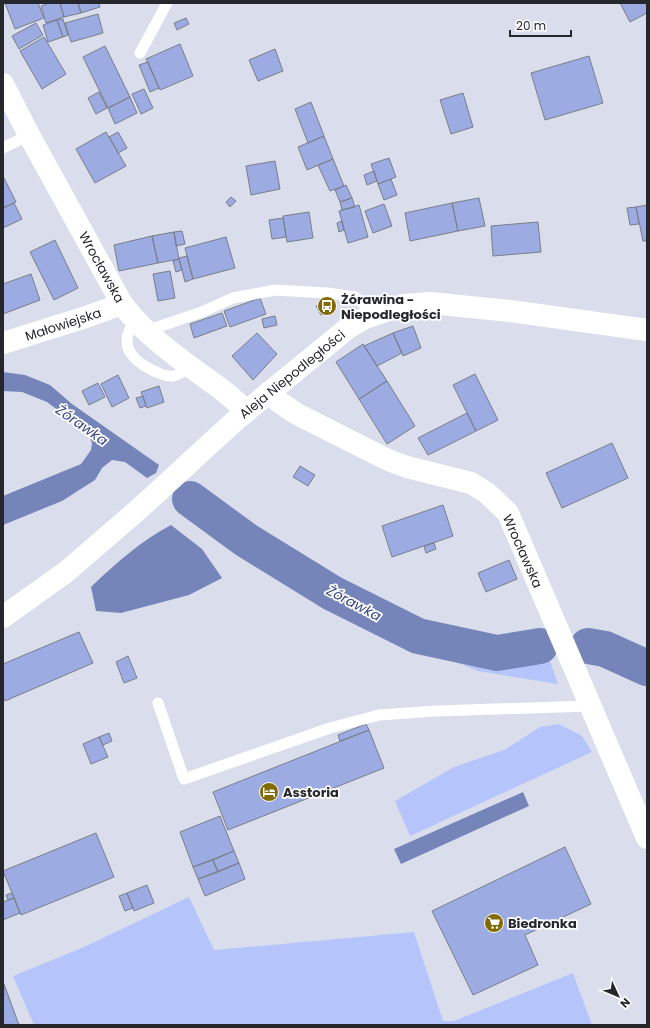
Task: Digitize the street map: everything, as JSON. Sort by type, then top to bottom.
[{"type":"street","name":"Wrocławska","points":[[3,84],[29,135],[134,319],[190,367],[214,384],[247,411]]},
{"type":"street","name":"Aleja Niepodległości","points":[[3,618],[66,572],[139,509],[269,392],[348,328],[371,316],[403,305],[431,303],[510,311],[647,330]]},
{"type":"street","name":"Małowiejska","points":[[3,343],[86,317],[134,319]]},
{"type":"street","name":"Wrocławska","points":[[269,392],[279,402],[297,414],[388,460],[407,467],[453,477],[470,483],[487,492],[508,513],[646,834]]},
{"type":"lane","points":[[140,53],[167,3]]},
{"type":"lane","points":[[3,148],[29,135]]},
{"type":"lane","points":[[134,319],[275,290],[327,293],[355,298],[365,305],[371,316]]},
{"type":"lane","points":[[158,703],[184,779],[330,728],[379,715],[436,711],[590,706]]},
{"type":"shaded area","points":[[241,545],[341,606],[426,642],[510,657],[550,661],[558,684],[478,671],[335,611],[245,558]]},
{"type":"shaded area","points":[[559,724],[582,736],[592,752],[410,836],[395,801],[454,767],[504,750],[540,727]]},
{"type":"shaded area","points":[[189,897],[214,950],[414,932],[443,1021],[454,1021],[573,973],[592,1025],[34,1025],[13,976],[84,947]]},
{"type":"water","points":[[3,372],[25,375],[50,385],[72,404],[159,465],[156,473],[147,478],[125,462],[112,460],[102,468],[95,480],[62,501],[3,525],[3,496],[81,464],[91,450],[92,443],[88,433],[47,402],[22,392],[3,391]]},
{"type":"water","points":[[171,525],[202,549],[222,578],[189,595],[121,613],[96,611],[91,587],[129,553],[149,538]]},
{"type":"water","points":[[523,792],[529,806],[401,864],[394,849]]},
{"type":"building","points":[[5,3],[38,3],[44,18],[15,29]]},
{"type":"building","points":[[49,3],[60,3],[64,17],[46,23],[41,6]]},
{"type":"building","points":[[60,3],[78,3],[81,13],[64,17]]},
{"type":"building","points":[[78,3],[99,3],[100,7],[81,13]]},
{"type":"building","points":[[620,3],[647,3],[647,13],[630,22]]},
{"type":"building","points":[[98,14],[103,33],[71,42],[65,23]]},
{"type":"building","points":[[186,18],[189,24],[177,30],[174,23]]},
{"type":"building","points":[[63,19],[68,35],[63,37],[57,20]]},
{"type":"building","points":[[57,20],[63,37],[48,42],[43,25]]},
{"type":"building","points":[[36,23],[43,35],[19,49],[12,36]]},
{"type":"building","points":[[44,37],[66,74],[42,89],[20,51]]},
{"type":"building","points":[[180,44],[193,76],[160,90],[146,59]]},
{"type":"building","points":[[105,46],[130,97],[108,108],[83,57]]},
{"type":"building","points":[[275,49],[283,71],[258,81],[249,60]]},
{"type":"building","points":[[589,56],[603,103],[545,120],[531,73]]},
{"type":"building","points":[[148,62],[159,88],[150,92],[139,65]]},
{"type":"building","points":[[144,89],[153,108],[141,114],[132,94]]},
{"type":"building","points":[[99,92],[107,108],[96,114],[88,98]]},
{"type":"building","points":[[463,93],[473,127],[451,134],[440,100]]},
{"type":"building","points":[[130,97],[137,113],[115,124],[108,108]]},
{"type":"building","points":[[311,102],[324,136],[308,143],[295,109]]},
{"type":"building","points":[[106,132],[126,166],[95,183],[76,149]]},
{"type":"building","points":[[118,132],[127,148],[118,153],[109,137]]},
{"type":"building","points":[[324,136],[333,159],[307,170],[298,147]]},
{"type":"building","points":[[389,158],[396,177],[378,184],[371,164]]},
{"type":"building","points":[[333,159],[344,186],[330,191],[318,165]]},
{"type":"building","points":[[275,161],[280,189],[251,195],[246,166]]},
{"type":"building","points":[[374,171],[377,181],[367,185],[364,175]]},
{"type":"building","points":[[3,176],[16,202],[3,208]]},
{"type":"building","points":[[391,179],[397,195],[384,200],[378,184]]},
{"type":"building","points":[[346,185],[352,198],[340,202],[335,190]]},
{"type":"building","points":[[231,197],[236,201],[230,207],[226,202]]},
{"type":"building","points":[[352,198],[355,207],[342,210],[340,202]]},
{"type":"building","points":[[479,198],[485,226],[458,231],[452,203]]},
{"type":"building","points":[[14,203],[22,219],[3,228],[3,208]]},
{"type":"building","points":[[452,203],[458,231],[410,241],[405,213]]},
{"type":"building","points":[[384,204],[392,226],[373,233],[365,211]]},
{"type":"building","points":[[359,205],[368,237],[348,243],[339,211]]},
{"type":"building","points":[[647,205],[647,241],[643,241],[636,207]]},
{"type":"building","points":[[636,207],[639,224],[630,225],[627,208]]},
{"type":"building","points":[[309,212],[313,238],[287,242],[283,216]]},
{"type":"building","points":[[283,218],[286,237],[272,239],[269,220]]},
{"type":"building","points":[[342,221],[344,230],[339,232],[337,223]]},
{"type":"building","points":[[538,222],[541,252],[493,256],[491,226]]},
{"type":"building","points":[[182,231],[185,244],[176,246],[174,232]]},
{"type":"building","points":[[174,232],[179,259],[158,263],[152,236]]},
{"type":"building","points":[[152,236],[158,263],[119,271],[114,245]]},
{"type":"building","points":[[226,237],[235,268],[193,279],[185,248]]},
{"type":"building","points":[[55,240],[78,288],[54,300],[30,252]]},
{"type":"building","points":[[187,256],[193,279],[185,282],[179,258]]},
{"type":"building","points":[[179,259],[182,270],[176,272],[173,261]]},
{"type":"building","points":[[170,271],[175,298],[158,301],[153,274]]},
{"type":"building","points":[[31,274],[40,300],[3,314],[3,284]]},
{"type":"building","points":[[260,298],[266,314],[230,327],[224,311]]},
{"type":"building","points":[[329,300],[333,309],[321,315],[316,306]]},
{"type":"building","points":[[222,313],[227,326],[194,338],[190,324]]},
{"type":"building","points":[[275,316],[277,325],[264,328],[262,319]]},
{"type":"building","points":[[413,326],[421,348],[403,356],[393,333]]},
{"type":"building","points":[[257,333],[277,354],[253,380],[232,356]]},
{"type":"building","points":[[393,333],[402,353],[377,366],[364,346]]},
{"type":"building","points":[[363,344],[387,381],[359,399],[336,362]]},
{"type":"building","points":[[475,374],[498,420],[476,431],[453,385]]},
{"type":"building","points":[[118,375],[129,398],[112,407],[101,384]]},
{"type":"building","points":[[387,381],[415,426],[387,444],[359,399]]},
{"type":"building","points":[[98,383],[105,397],[89,405],[82,391]]},
{"type":"building","points":[[159,386],[164,402],[147,408],[141,392]]},
{"type":"building","points":[[143,396],[146,406],[140,408],[136,398]]},
{"type":"building","points":[[467,413],[476,431],[428,455],[418,438]]},
{"type":"building","points":[[612,443],[628,478],[562,508],[546,473]]},
{"type":"building","points":[[300,466],[315,475],[308,486],[293,477]]},
{"type":"building","points":[[443,505],[453,536],[392,557],[382,526]]},
{"type":"building","points":[[434,543],[436,549],[426,553],[424,546]]},
{"type":"building","points":[[509,560],[517,579],[486,592],[478,573]]},
{"type":"building","points":[[79,632],[93,663],[5,701],[3,697],[3,664]]},
{"type":"building","points":[[128,656],[137,678],[124,683],[116,662]]},
{"type":"building","points":[[366,724],[369,730],[340,741],[338,735]]},
{"type":"building","points":[[369,730],[384,768],[228,830],[213,792]]},
{"type":"building","points":[[109,733],[112,741],[103,745],[99,737]]},
{"type":"building","points":[[99,737],[108,757],[91,764],[83,744]]},
{"type":"building","points":[[220,816],[234,851],[193,867],[180,832]]},
{"type":"building","points":[[96,833],[114,877],[21,915],[3,871]]},
{"type":"building","name":"Biedronka","points":[[565,847],[591,904],[525,935],[538,965],[473,995],[432,911]]},
{"type":"building","points":[[234,851],[239,863],[218,872],[213,860]]},
{"type":"building","points":[[213,860],[218,872],[198,879],[193,867]]},
{"type":"building","points":[[239,863],[245,879],[205,896],[198,879]]},
{"type":"building","points":[[147,885],[154,903],[134,911],[127,893]]},
{"type":"building","points":[[12,893],[14,898],[8,900],[6,895]]},
{"type":"building","points":[[127,893],[133,908],[125,911],[119,896]]},
{"type":"building","points":[[14,898],[20,913],[3,920],[3,902]]},
{"type":"building","points":[[4,984],[19,1025],[3,1025]]},
{"type":"waterway","name":"Żórawka","points":[[190,499],[246,540],[332,593],[418,636],[497,653],[540,646]]},
{"type":"waterway","name":"Żórawka","points":[[588,646],[605,649],[647,668]]},
{"type":"place","name":"Żórawina - Niepodległości","points":[[327,306]]},
{"type":"place","name":"Asstoria","points":[[269,792]]},
{"type":"place","name":"Biedronka","points":[[494,923]]}]
